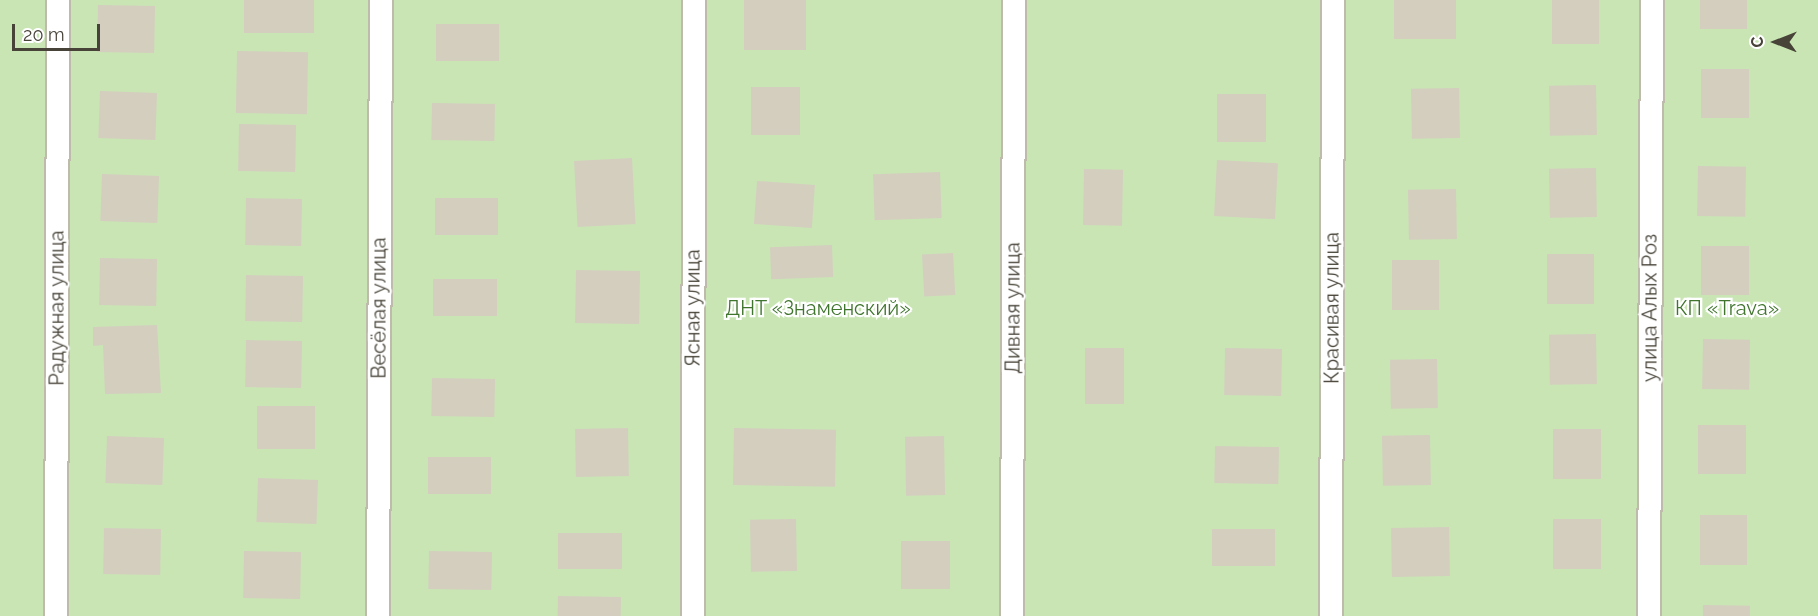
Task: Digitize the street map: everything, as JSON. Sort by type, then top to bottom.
[{"type":"street","name":"Радужная улица","points":[[56,616],[58,0]]},
{"type":"street","name":"Весёлая улица","points":[[378,616],[381,0]]},
{"type":"street","name":"Ясная улица","points":[[693,616],[694,0]]},
{"type":"street","name":"Дивная улица","points":[[1012,616],[1014,0]]},
{"type":"street","name":"Красивая улица","points":[[1331,616],[1333,0]]},
{"type":"street","name":"улица Алых Роз","points":[[1649,616],[1652,0]]},
{"type":"green space","name":"ДНТ «Знаменский»","points":[[0,0],[1818,0],[1818,616],[0,616]]},
{"type":"building","points":[[244,0],[314,0],[314,33],[244,33]]},
{"type":"building","points":[[744,0],[806,0],[806,50],[744,50]]},
{"type":"building","points":[[1394,0],[1456,0],[1456,39],[1394,39]]},
{"type":"building","points":[[1552,0],[1599,0],[1599,44],[1552,44]]},
{"type":"building","points":[[1700,0],[1747,0],[1747,29],[1700,29]]},
{"type":"building","points":[[98,5],[155,6],[154,53],[97,52]]},
{"type":"building","points":[[436,24],[499,24],[499,61],[436,61]]},
{"type":"building","points":[[237,51],[308,52],[307,114],[236,113]]},
{"type":"building","points":[[1701,69],[1749,69],[1749,118],[1701,118]]},
{"type":"building","points":[[1596,85],[1597,135],[1550,136],[1549,86]]},
{"type":"building","points":[[751,87],[800,87],[800,135],[751,135]]},
{"type":"building","points":[[1459,88],[1460,138],[1412,139],[1411,89]]},
{"type":"building","points":[[100,91],[157,93],[155,140],[98,138]]},
{"type":"building","points":[[1217,94],[1266,94],[1266,142],[1217,142]]},
{"type":"building","points":[[432,103],[495,104],[494,141],[431,140]]},
{"type":"building","points":[[239,124],[296,125],[295,172],[238,171]]},
{"type":"building","points":[[632,158],[635,224],[578,227],[574,161]]},
{"type":"building","points":[[1217,160],[1278,163],[1275,219],[1214,216]]},
{"type":"building","points":[[1698,166],[1746,167],[1745,217],[1697,216]]},
{"type":"building","points":[[1596,168],[1597,217],[1550,218],[1549,169]]},
{"type":"building","points":[[1084,169],[1123,170],[1122,226],[1083,225]]},
{"type":"building","points":[[940,172],[942,218],[875,220],[873,174]]},
{"type":"building","points":[[102,174],[159,176],[157,223],[100,221]]},
{"type":"building","points":[[757,181],[815,185],[812,228],[754,224]]},
{"type":"building","points":[[1456,189],[1457,239],[1409,240],[1408,190]]},
{"type":"building","points":[[246,198],[302,199],[301,246],[245,245]]},
{"type":"building","points":[[435,198],[498,198],[498,235],[435,235]]},
{"type":"building","points":[[832,245],[833,277],[771,279],[770,247]]},
{"type":"building","points":[[1701,246],[1749,246],[1749,295],[1701,295]]},
{"type":"building","points":[[953,253],[955,295],[924,297],[922,255]]},
{"type":"building","points":[[1547,254],[1594,254],[1594,304],[1547,304]]},
{"type":"building","points":[[100,258],[157,259],[156,306],[99,305]]},
{"type":"building","points":[[1392,260],[1439,260],[1439,310],[1392,310]]},
{"type":"building","points":[[576,270],[640,271],[639,324],[575,323]]},
{"type":"building","points":[[246,275],[303,276],[302,322],[245,321]]},
{"type":"building","points":[[433,279],[497,279],[497,316],[433,316]]},
{"type":"building","points":[[157,325],[161,393],[105,394],[103,345],[93,346],[93,327]]},
{"type":"building","points":[[1596,334],[1597,384],[1550,385],[1549,335]]},
{"type":"building","points":[[1703,339],[1750,340],[1749,390],[1702,389]]},
{"type":"building","points":[[246,340],[302,341],[301,388],[245,387]]},
{"type":"building","points":[[1085,348],[1124,348],[1124,404],[1085,404]]},
{"type":"building","points":[[1225,348],[1282,349],[1281,396],[1224,395]]},
{"type":"building","points":[[1437,359],[1438,408],[1391,409],[1390,360]]},
{"type":"building","points":[[432,378],[495,379],[494,417],[431,416]]},
{"type":"building","points":[[257,406],[315,406],[315,449],[257,449]]},
{"type":"building","points":[[1698,425],[1746,425],[1746,474],[1698,474]]},
{"type":"building","points":[[628,428],[629,476],[576,477],[575,429]]},
{"type":"building","points":[[734,428],[836,430],[835,487],[733,485]]},
{"type":"building","points":[[1553,429],[1601,429],[1601,479],[1553,479]]},
{"type":"building","points":[[1430,435],[1431,485],[1383,486],[1382,436]]},
{"type":"building","points":[[107,436],[164,438],[162,485],[105,483]]},
{"type":"building","points":[[944,436],[945,495],[906,496],[905,437]]},
{"type":"building","points":[[1215,446],[1279,447],[1278,484],[1214,483]]},
{"type":"building","points":[[428,457],[491,457],[491,494],[428,494]]},
{"type":"building","points":[[258,478],[318,480],[316,524],[256,522]]},
{"type":"building","points":[[1700,515],[1747,515],[1747,565],[1700,565]]},
{"type":"building","points":[[796,519],[797,571],[751,572],[750,520]]},
{"type":"building","points":[[1553,519],[1601,519],[1601,569],[1553,569]]},
{"type":"building","points":[[1449,527],[1450,576],[1392,577],[1391,528]]},
{"type":"building","points":[[104,528],[161,529],[160,575],[103,574]]},
{"type":"building","points":[[1212,529],[1275,529],[1275,566],[1212,566]]},
{"type":"building","points":[[558,533],[622,533],[622,569],[558,569]]},
{"type":"building","points":[[901,541],[950,541],[950,589],[901,589]]},
{"type":"building","points":[[244,551],[301,552],[300,599],[243,598]]},
{"type":"building","points":[[429,551],[492,552],[491,590],[428,589]]},
{"type":"building","points":[[558,596],[621,597],[621,616],[558,616]]},
{"type":"building","points":[[1703,605],[1750,606],[1750,616],[1703,616]]},
{"type":"park label","name":"КП «Trava»","points":[[1727,308]]}]
